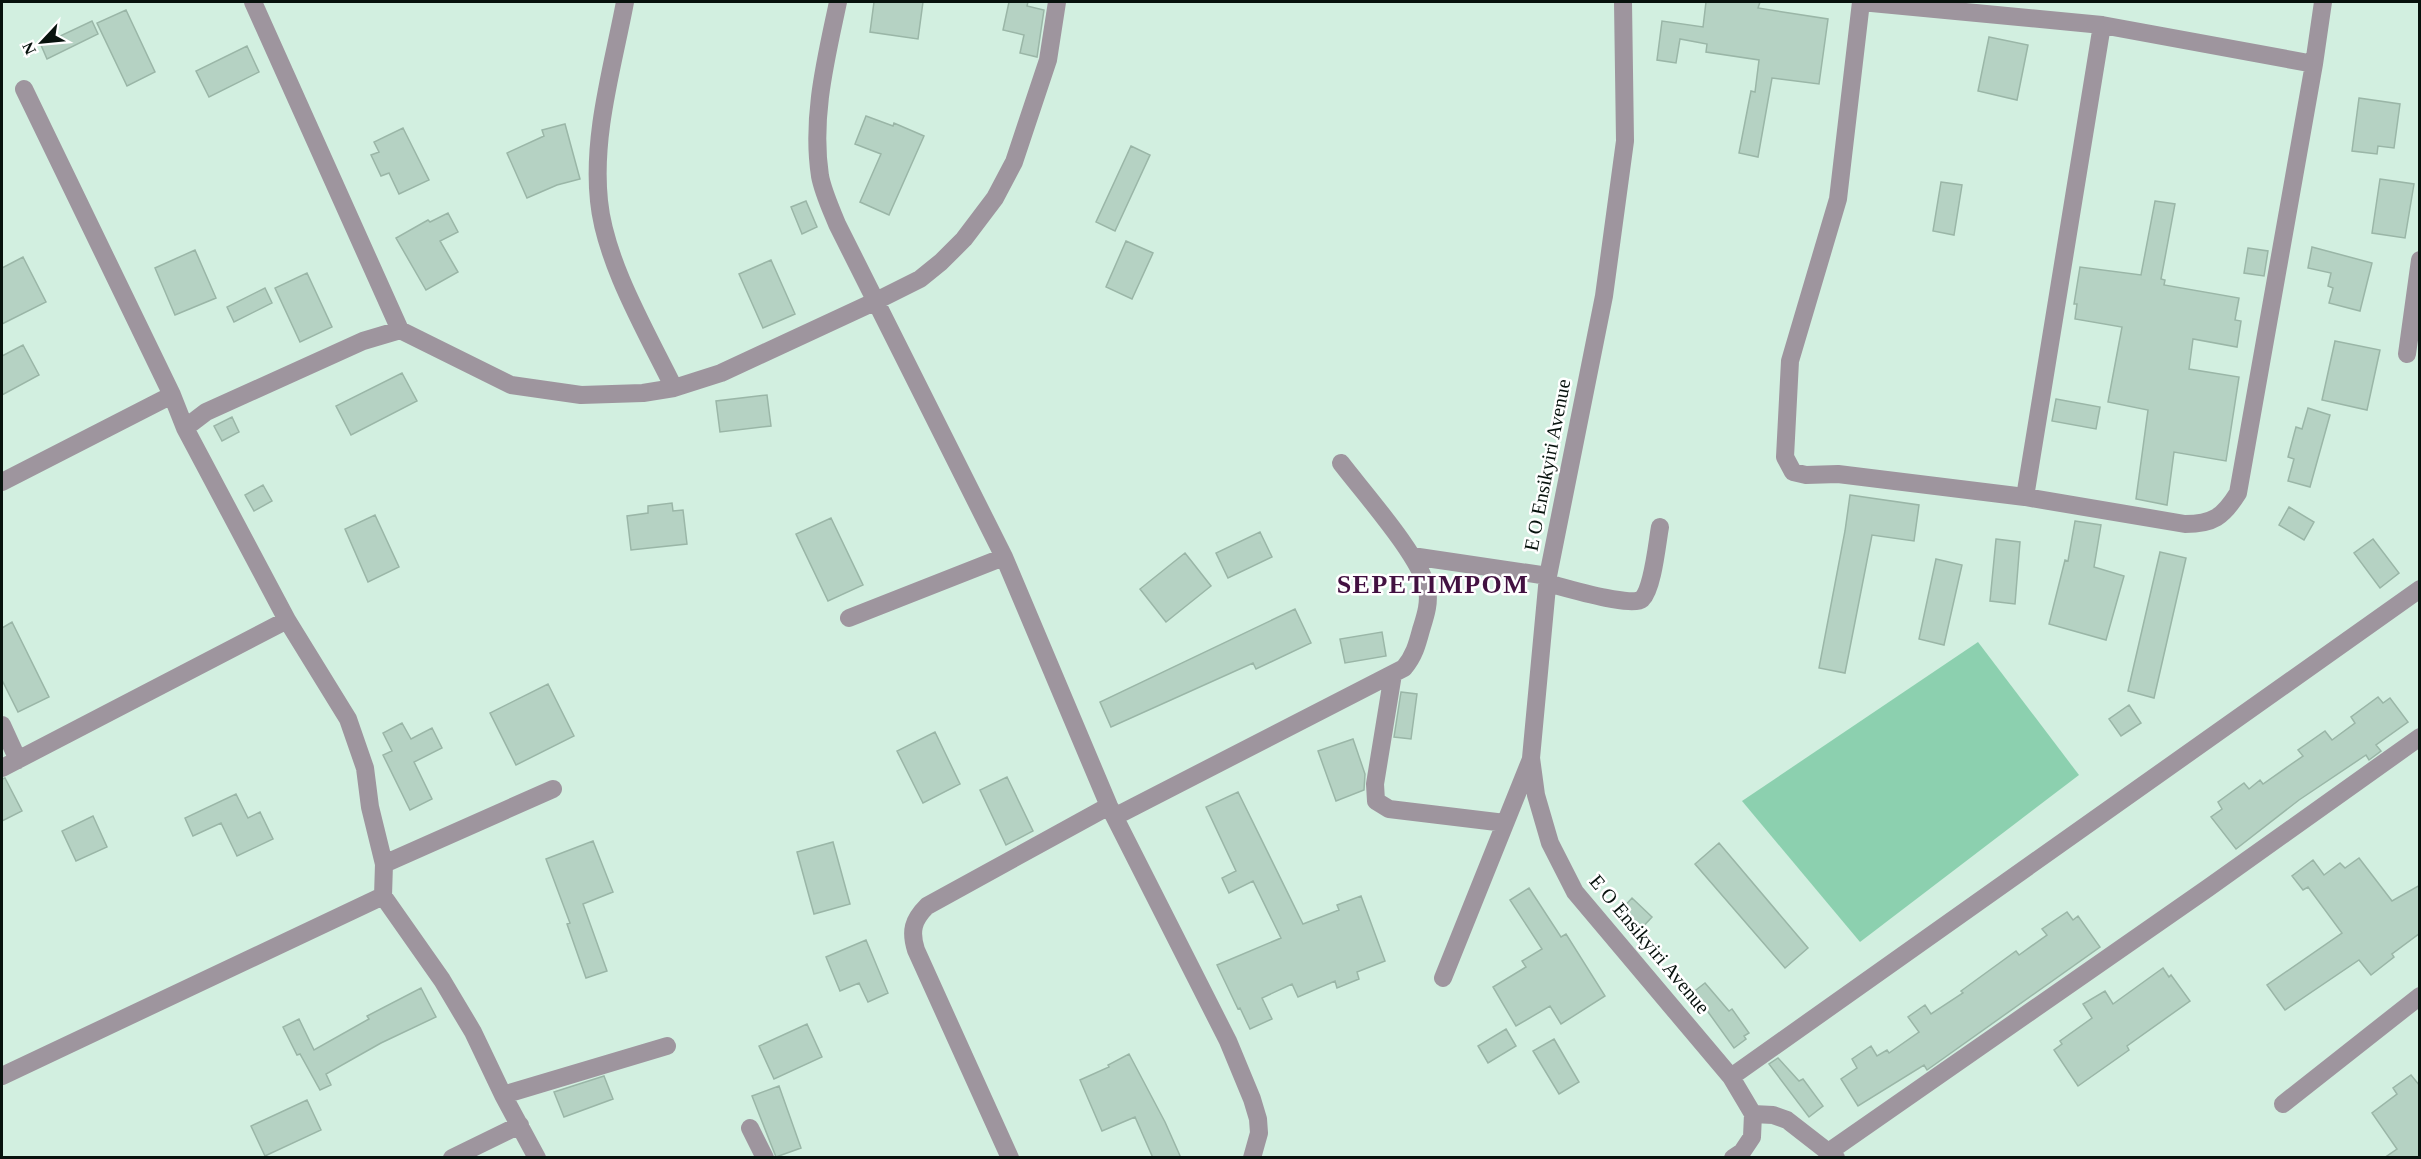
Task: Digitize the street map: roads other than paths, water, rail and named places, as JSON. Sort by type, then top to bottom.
[{"type":"street","points":[[254,2],[400,330],[511,385],[581,395],[643,393],[674,388],[721,373],[920,279],[941,262],[964,239],[995,198],[1014,162],[1048,60],[1057,2]]},
{"type":"street","points":[[625,2],[598,142],[599,201],[604,230],[622,281],[674,388]]},
{"type":"street","points":[[838,2],[824,66],[817,122],[820,177],[837,224],[874,302],[1004,557],[1112,811],[1228,1041],[1252,1099],[1259,1133],[1252,1158]]},
{"type":"street","name":"E O Ensikyiri Avenue","points":[[1623,2],[1625,141],[1604,296],[1548,580],[1531,758],[1536,795],[1550,843],[1575,892],[1731,1077],[1754,1114]]},
{"type":"street","points":[[2314,64],[2102,25],[1861,2],[1838,199],[1790,361],[1785,457],[1792,472],[1806,475],[1838,474],[2025,496],[2185,524],[2203,524],[2227,510],[2238,493],[2314,64],[2323,2]]},
{"type":"street","points":[[2025,496],[2102,25]]},
{"type":"street","points":[[24,89],[172,396],[185,428],[287,620],[348,719],[365,768],[370,807],[384,864],[383,896],[442,980],[473,1032],[537,1158]]},
{"type":"street","points":[[2407,354],[2420,260]]},
{"type":"street","points":[[185,428],[206,412],[363,341],[400,330]]},
{"type":"street","points":[[2,482],[172,396]]},
{"type":"street","points":[[1010,1158],[916,950],[912,936],[913,924],[927,906],[1112,811],[1404,668],[1415,653],[1428,605],[1428,591],[1424,577],[1412,556],[1341,463]]},
{"type":"street","points":[[1412,556],[1548,580],[1619,600],[1635,602],[1642,598],[1648,588],[1660,527]]},
{"type":"street","points":[[849,618],[1004,557]]},
{"type":"street","points":[[1731,1077],[2420,589]]},
{"type":"street","points":[[2,726],[10,764],[287,620]]},
{"type":"street","points":[[1393,674],[1376,784],[1376,801],[1389,809],[1505,823]]},
{"type":"street","points":[[1738,1155],[1752,1137],[1754,1114],[1773,1115],[1787,1120],[1833,1154],[2418,740]]},
{"type":"street","points":[[1443,978],[1531,758]]},
{"type":"street","points":[[384,864],[553,789]]},
{"type":"street","points":[[2,1077],[383,896]]},
{"type":"street","points":[[2283,1104],[2420,996]]},
{"type":"street","points":[[503,1095],[667,1046]]},
{"type":"street","points":[[452,1158],[520,1125]]},
{"type":"street","points":[[750,1128],[765,1158]]},
{"type":"district","name":"SEPETIMPOM","points":[[1433,584]]}]
